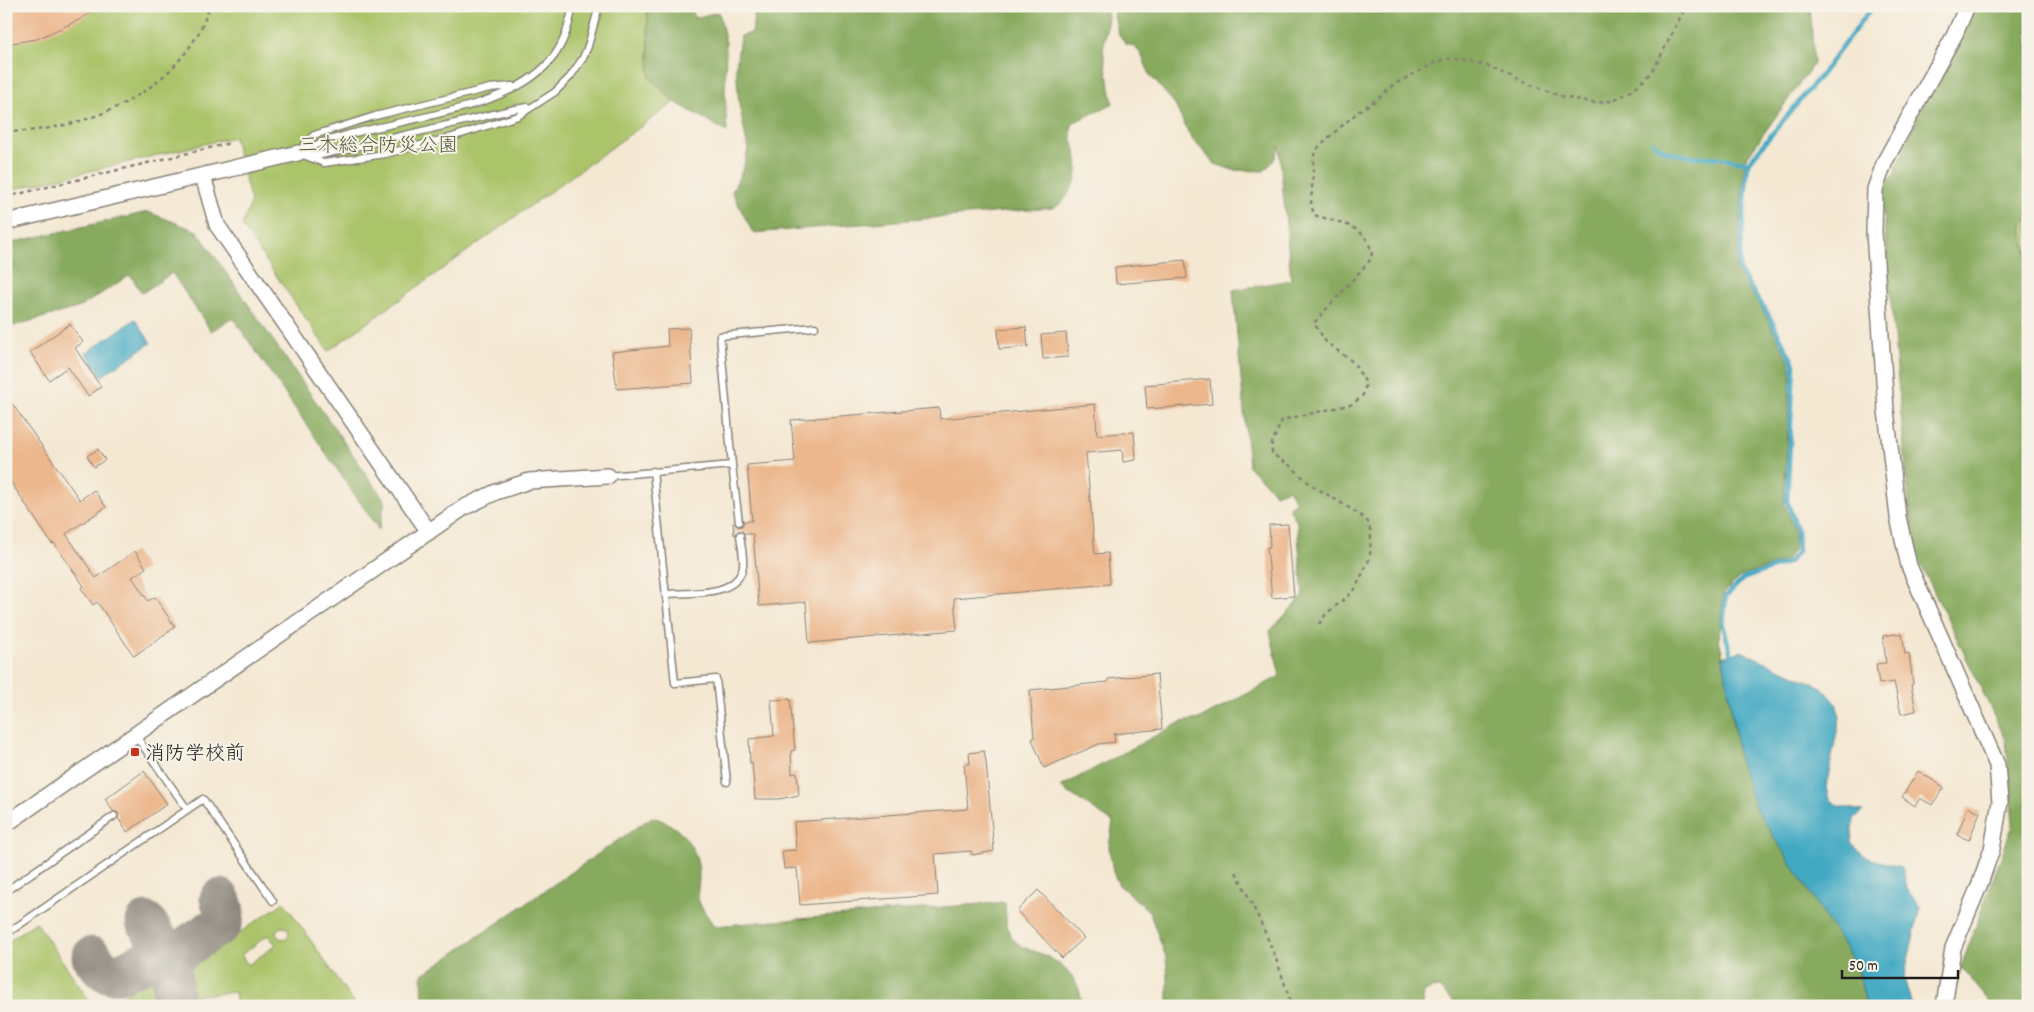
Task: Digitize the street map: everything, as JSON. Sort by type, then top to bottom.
[{"type":"street","points":[[1944,1006],[1953,948],[1992,849],[2000,802],[1997,765],[1909,566],[1898,517],[1888,429],[1874,232],[1875,189],[1885,161],[1954,34],[1967,6]]},
{"type":"street","points":[[6,222],[298,153]]},
{"type":"street","points":[[203,176],[217,225],[429,532]]},
{"type":"street","points":[[6,824],[463,508],[507,487],[530,481],[552,478],[608,476]]},
{"type":"lane","points":[[298,153],[317,143],[443,113],[494,96],[518,85],[536,74],[555,54],[565,37],[573,6]]},
{"type":"lane","points":[[298,153],[324,163],[385,154],[449,138],[518,116],[555,92],[570,77],[578,66],[593,33],[599,6]]},
{"type":"lane","points":[[298,153],[314,135],[375,116],[490,88],[518,85]]},
{"type":"lane","points":[[298,153],[321,156],[530,107]]},
{"type":"lane","points":[[739,522],[720,336],[814,327]]},
{"type":"lane","points":[[608,476],[732,465]]},
{"type":"lane","points":[[653,471],[675,683],[716,679],[727,782]]},
{"type":"lane","points":[[665,594],[718,590],[730,586],[737,578],[743,566],[740,535]]},
{"type":"lane","points":[[135,735],[187,809]]},
{"type":"lane","points":[[6,934],[202,799],[273,901]]},
{"type":"lane","points":[[6,891],[114,816]]},
{"type":"path","points":[[6,132],[30,132],[68,125],[102,115],[133,99],[180,60],[198,34],[210,6]]},
{"type":"path","points":[[1319,624],[1326,614],[1354,590],[1370,558],[1368,522],[1360,514],[1310,484],[1292,466],[1272,454],[1272,442],[1282,420],[1353,404],[1363,394],[1366,383],[1353,362],[1326,342],[1314,323],[1372,258],[1372,246],[1358,228],[1314,215],[1311,204],[1314,155],[1320,144],[1359,110],[1378,99],[1393,85],[1438,61],[1452,58],[1488,66],[1517,80],[1564,96],[1595,103],[1611,101],[1630,92],[1652,73],[1686,6]]},
{"type":"path","points":[[6,197],[230,142]]},
{"type":"path","points":[[1236,872],[1260,921],[1285,985],[1291,1006]]},
{"type":"green space","name":"三木総合防災公園","points":[[6,6],[647,6],[650,78],[675,102],[328,351],[242,226],[251,202],[234,137],[6,191]]},
{"type":"green space","points":[[647,6],[693,6],[694,18],[719,12],[726,43],[725,92],[727,132],[675,102],[650,78]]},
{"type":"green space","points":[[755,6],[1105,6],[1108,16],[1103,50],[1113,104],[1074,122],[1071,135],[1078,164],[1076,177],[1066,198],[1052,208],[753,233],[732,192],[743,169],[748,149],[739,104],[736,67],[740,36],[752,33]]},
{"type":"green space","points":[[1112,6],[1810,6],[1814,63],[1745,160],[1736,270],[1764,312],[1791,365],[1784,503],[1794,529],[1795,548],[1786,560],[1740,577],[1724,593],[1719,639],[1739,760],[1858,968],[1865,1001],[1870,1006],[1457,1006],[1439,988],[1430,989],[1424,993],[1423,1006],[1168,1006],[1166,957],[1149,911],[1119,885],[1113,872],[1109,847],[1113,822],[1060,787],[1181,722],[1200,719],[1280,676],[1270,631],[1303,596],[1297,522],[1289,507],[1296,502],[1288,489],[1275,494],[1249,467],[1233,290],[1291,280],[1279,146],[1274,160],[1264,171],[1233,170],[1215,164],[1191,138],[1174,103],[1150,75],[1141,54],[1134,46],[1126,44],[1118,33]]},
{"type":"green space","points":[[1964,6],[2028,6],[2028,215],[2022,229],[2028,261],[2028,1006],[1993,1006],[1961,967],[2013,824],[2006,740],[1913,548],[1881,191],[1894,174]]},
{"type":"green space","points":[[148,212],[197,231],[385,501],[379,530],[233,318],[211,331],[172,273],[142,293],[130,275],[80,307],[6,328],[6,244]]},
{"type":"green space","points":[[2028,215],[2028,261],[2022,229]]},
{"type":"green space","points":[[652,817],[671,825],[686,838],[691,846],[698,865],[698,899],[714,926],[1005,902],[1008,928],[1014,940],[1022,946],[1044,955],[1064,968],[1078,987],[1083,1006],[423,1006],[422,975]]},
{"type":"green space","points":[[284,902],[356,1006],[237,1006],[235,992],[193,996],[189,989],[188,981],[192,966]],"holes":[[[281,927],[288,928],[289,934],[287,938],[281,939],[277,936],[277,930]],[[268,935],[276,945],[248,965],[241,955]]]},
{"type":"green space","points":[[36,922],[93,1006],[6,1006],[6,943]]},
{"type":"green space","points":[[150,978],[154,981],[156,996],[153,999],[108,1006]]},
{"type":"water","points":[[135,319],[151,343],[102,376],[86,353]]},
{"type":"water","points":[[1741,651],[1822,687],[1836,703],[1840,717],[1826,787],[1829,799],[1838,806],[1863,811],[1854,819],[1851,843],[1867,858],[1902,867],[1907,889],[1920,907],[1904,978],[1912,1006],[1870,1006],[1865,1001],[1858,968],[1756,809],[1739,760],[1723,657]]},
{"type":"building","points":[[6,6],[99,6],[81,19],[37,39],[6,44]]},
{"type":"building","points":[[1185,260],[1187,278],[1116,284],[1115,267]]},
{"type":"building","points":[[70,324],[83,342],[75,348],[101,387],[88,396],[68,367],[49,380],[30,352]]},
{"type":"building","points":[[1026,327],[1028,347],[999,349],[998,329]]},
{"type":"building","points":[[689,328],[693,383],[617,389],[612,352],[668,346],[667,329]]},
{"type":"building","points":[[1066,333],[1068,357],[1043,359],[1041,335]]},
{"type":"building","points":[[1210,379],[1212,404],[1147,409],[1145,385]]},
{"type":"building","points":[[6,395],[80,500],[94,490],[106,507],[66,534],[96,578],[135,551],[146,568],[132,577],[148,601],[155,597],[175,627],[134,656],[97,602],[93,605],[81,588],[84,586],[54,543],[52,544],[6,475]]},
{"type":"building","points":[[1095,404],[1097,435],[1134,432],[1136,460],[1123,462],[1122,450],[1086,453],[1095,554],[1108,553],[1110,584],[954,598],[957,630],[809,643],[806,602],[759,606],[753,534],[745,534],[740,530],[734,535],[733,522],[739,527],[742,526],[744,521],[752,521],[747,465],[795,461],[791,420],[939,408],[940,419]]},
{"type":"building","points":[[98,449],[105,460],[94,467],[87,456]]},
{"type":"building","points":[[1288,524],[1294,596],[1272,598],[1267,547],[1270,547],[1269,525]]},
{"type":"building","points":[[1902,633],[1905,654],[1909,653],[1913,684],[1911,685],[1916,711],[1901,714],[1894,682],[1879,684],[1876,664],[1886,663],[1883,636]]},
{"type":"building","points":[[1157,674],[1162,729],[1114,734],[1115,742],[1099,744],[1044,768],[1032,739],[1034,738],[1030,690],[1108,682],[1108,679]]},
{"type":"building","points":[[790,699],[795,750],[791,751],[792,774],[797,773],[799,795],[779,799],[755,799],[749,739],[774,736],[771,700]]},
{"type":"building","points":[[984,751],[994,851],[972,855],[971,851],[935,854],[938,895],[800,905],[797,868],[784,869],[782,851],[796,850],[794,822],[968,809],[964,764],[970,764],[969,753]]},
{"type":"building","points":[[144,771],[167,804],[127,832],[118,818],[118,813],[113,811],[105,799]]},
{"type":"building","points":[[1918,771],[1944,787],[1932,805],[1920,798],[1915,806],[1902,797]]},
{"type":"building","points":[[1968,807],[1980,812],[1969,840],[1957,835]]},
{"type":"building","points":[[1038,890],[1084,938],[1062,958],[1017,911]]},
{"type":"waterway","points":[[1731,654],[1723,625],[1726,596],[1743,579],[1789,562],[1798,551],[1797,529],[1787,501],[1794,364],[1768,314],[1739,270],[1748,163],[1821,75],[1873,6]]},
{"type":"waterway","points":[[1653,142],[1659,147],[1676,154],[1721,158],[1748,163]]},
{"type":"taxiway","points":[[170,966],[173,960],[185,948],[221,924],[224,918],[224,911],[220,899]]},
{"type":"taxiway","points":[[146,922],[170,958],[174,1006]]},
{"type":"taxiway","points":[[92,957],[103,970],[114,973],[123,972],[147,961],[154,961],[163,965],[171,976]]},
{"type":"place","name":"消防学校前","points":[[135,752]]}]
